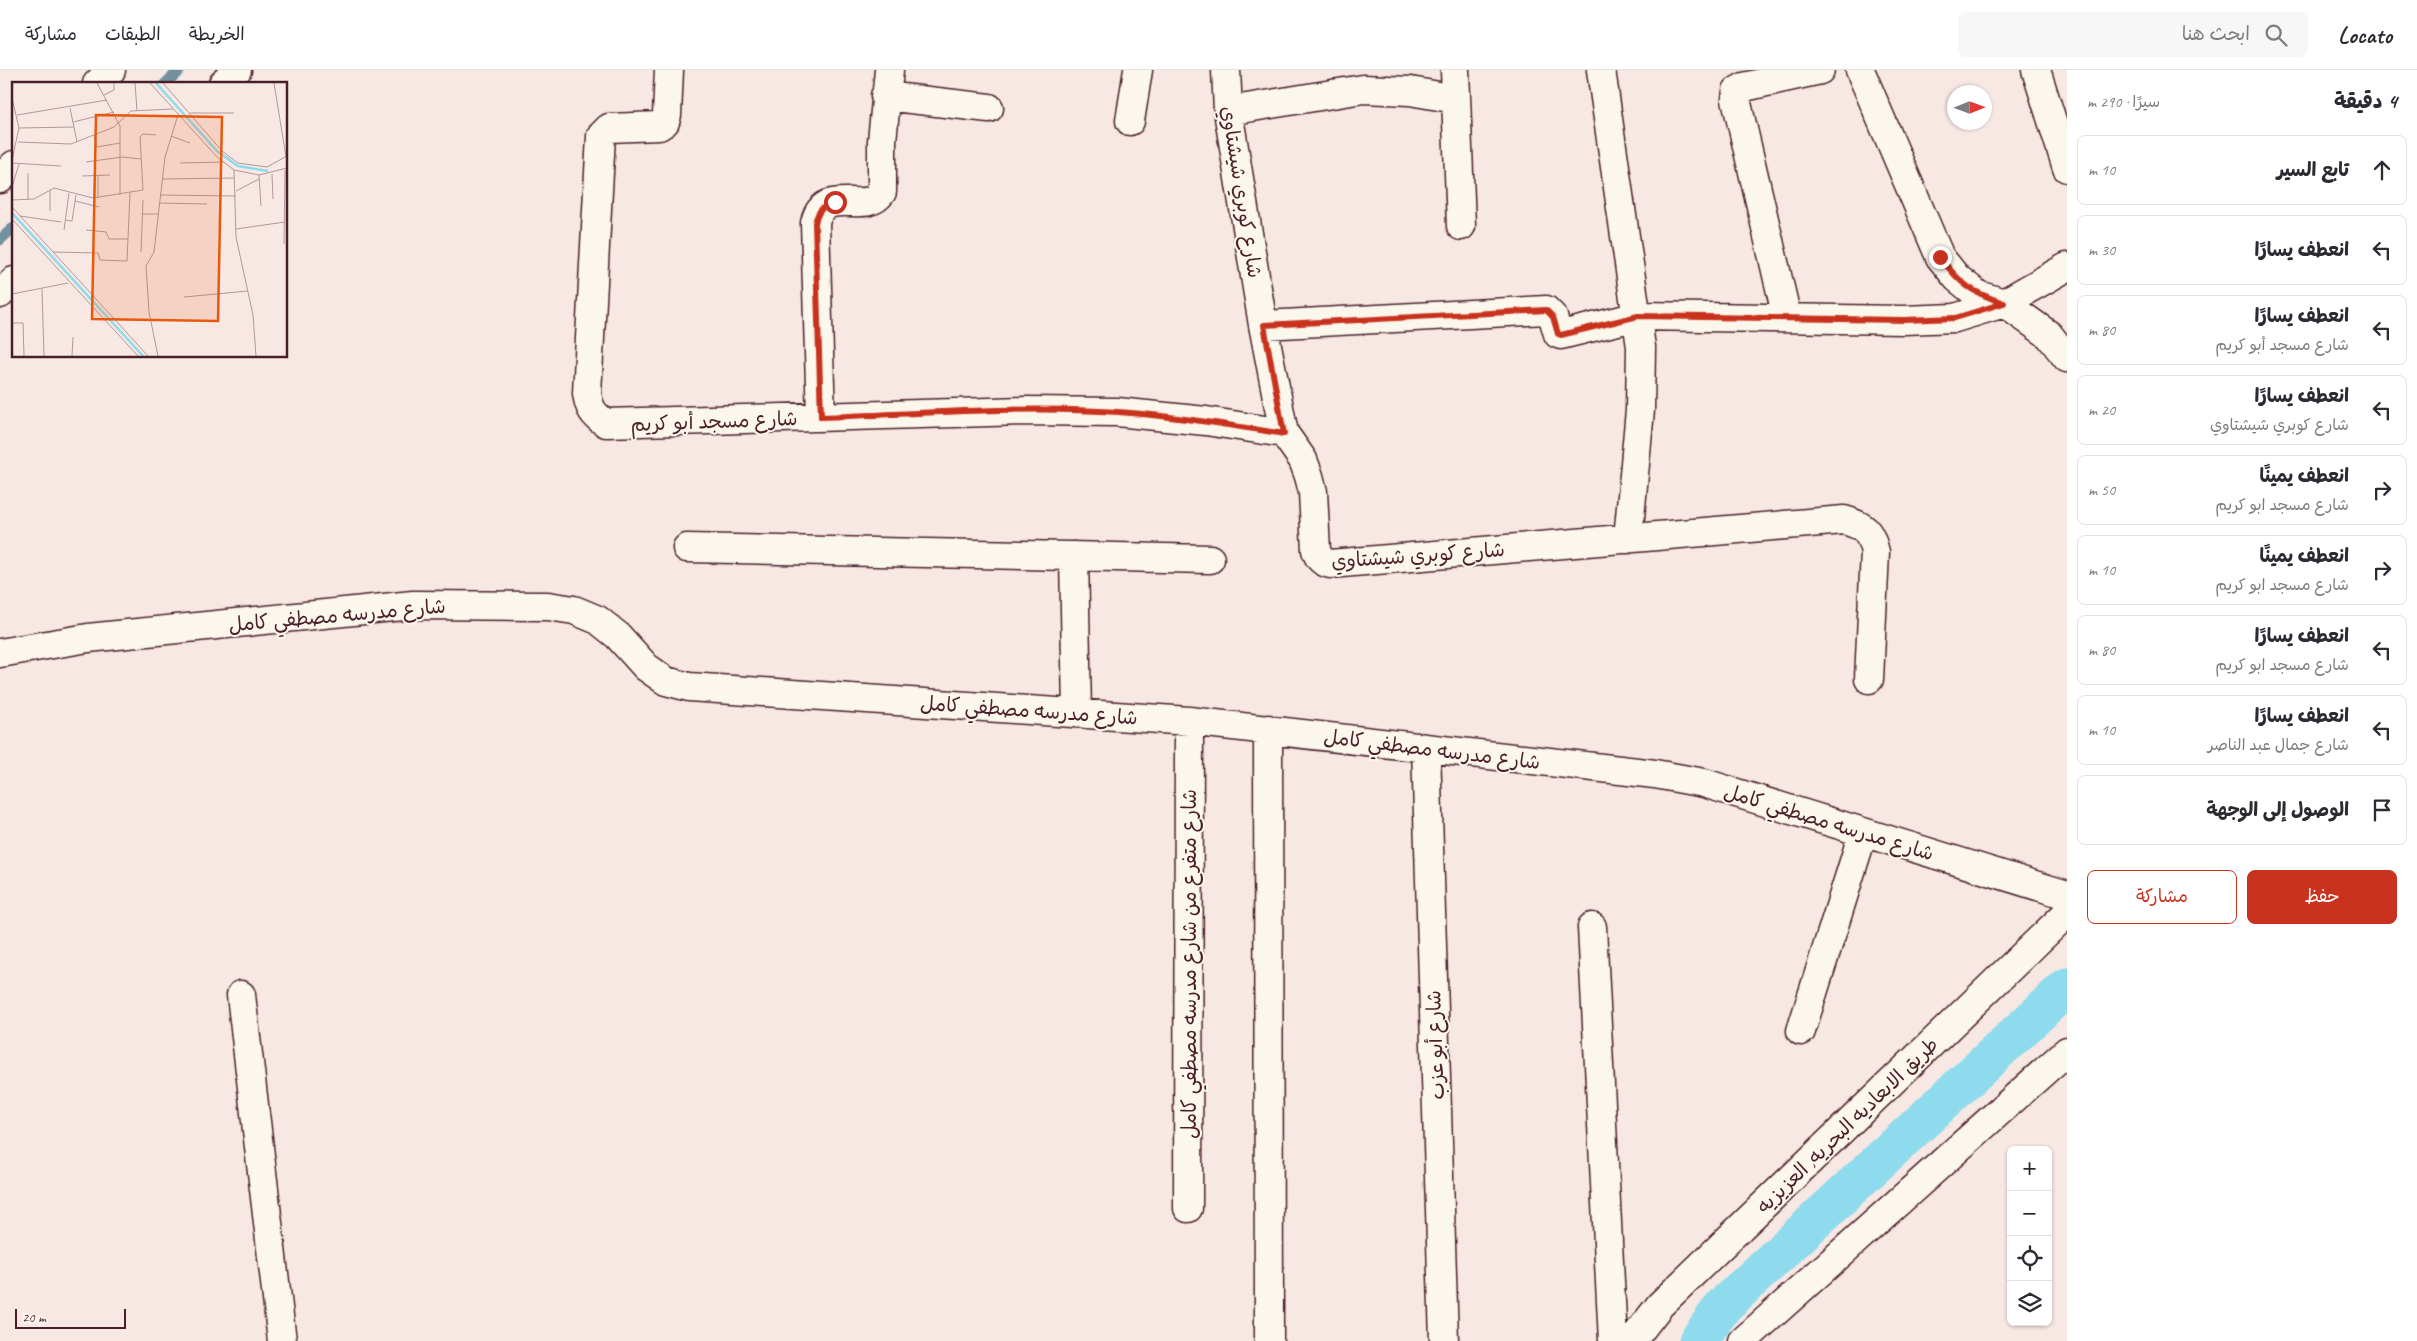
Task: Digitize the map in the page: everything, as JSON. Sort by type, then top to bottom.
[{"type":"street","points":[[99,82],[111,70]]},
{"type":"street","points":[[225,82],[237,70]]},
{"type":"street","name":"شارع مسجد أبو كريم","points":[[669,70],[665,122],[658,126],[609,128],[601,136],[587,393],[588,406],[595,416],[606,423],[1027,411],[1117,412],[1206,421],[1284,434]]},
{"type":"street","points":[[821,417],[815,223],[817,213],[824,205],[835,202],[871,201],[878,199],[882,192],[882,141],[889,70]]},
{"type":"street","points":[[1130,121],[1138,70]]},
{"type":"street","name":"شارع كوبري شيشتاوي","points":[[1226,70],[1228,111],[1284,434],[1303,460],[1309,476],[1313,492],[1316,550],[1318,557],[1323,562],[1340,563],[1844,520],[1860,525],[1871,536],[1875,552],[1869,679]]},
{"type":"street","points":[[1455,70],[1461,226]]},
{"type":"street","points":[[1600,70],[1638,316],[1642,378],[1628,538]]},
{"type":"street","points":[[1787,318],[1736,99],[1737,91],[1744,87],[1820,70]]},
{"type":"street","points":[[1860,70],[1940,257],[1956,278],[1978,295],[2004,303],[2049,335],[2067,358]]},
{"type":"street","points":[[2036,70],[2067,168]]},
{"type":"street","points":[[1228,111],[1363,89],[1410,90],[1456,99]]},
{"type":"street","points":[[885,96],[989,108]]},
{"type":"street","points":[[0,179],[12,167]]},
{"type":"street","points":[[1264,325],[1546,310],[1553,317],[1558,334],[1561,335],[1638,316],[1904,320],[1955,318],[2004,303],[2067,267]]},
{"type":"street","points":[[0,294],[12,283]]},
{"type":"street","points":[[687,548],[1210,559]]},
{"type":"street","points":[[1074,556],[1077,713]]},
{"type":"street","name":"شارع مدرسه مصطفي كامل","points":[[0,653],[88,638],[413,605],[548,606],[574,610],[598,620],[618,636],[646,667],[666,681],[689,687],[1189,720],[1665,776],[1713,786],[2067,895]]},
{"type":"street","name":"شارع متفرع من شارع مدرسه مصطفي كامل","points":[[1188,1208],[1189,720]]},
{"type":"street","points":[[1268,729],[1269,1341]]},
{"type":"street","name":"شارع أبو عزب","points":[[1426,748],[1444,1341]]},
{"type":"street","points":[[1801,1031],[1863,833]]},
{"type":"street","name":"طريق الابعاديه البحريه, العزيزيه","points":[[1632,1341],[1660,1305],[2067,914]]},
{"type":"street","points":[[1592,927],[1613,1341]]},
{"type":"street","points":[[242,995],[282,1341]]},
{"type":"street","points":[[1743,1341],[2067,1051]]},
{"type":"waterway","points":[[167,82],[180,70]]},
{"type":"waterway","points":[[0,240],[12,229]]},
{"type":"waterway","points":[[1698,1341],[1723,1306],[2067,987]]},
{"type":"route","points":[[835,202],[824,205],[817,213],[815,223],[821,417],[1027,411],[1117,412],[1206,421],[1284,434],[1264,325],[1546,310],[1553,317],[1558,334],[1561,335],[1638,316],[1904,320],[1955,318],[2004,303],[1978,295],[1956,278],[1940,257]]}]
